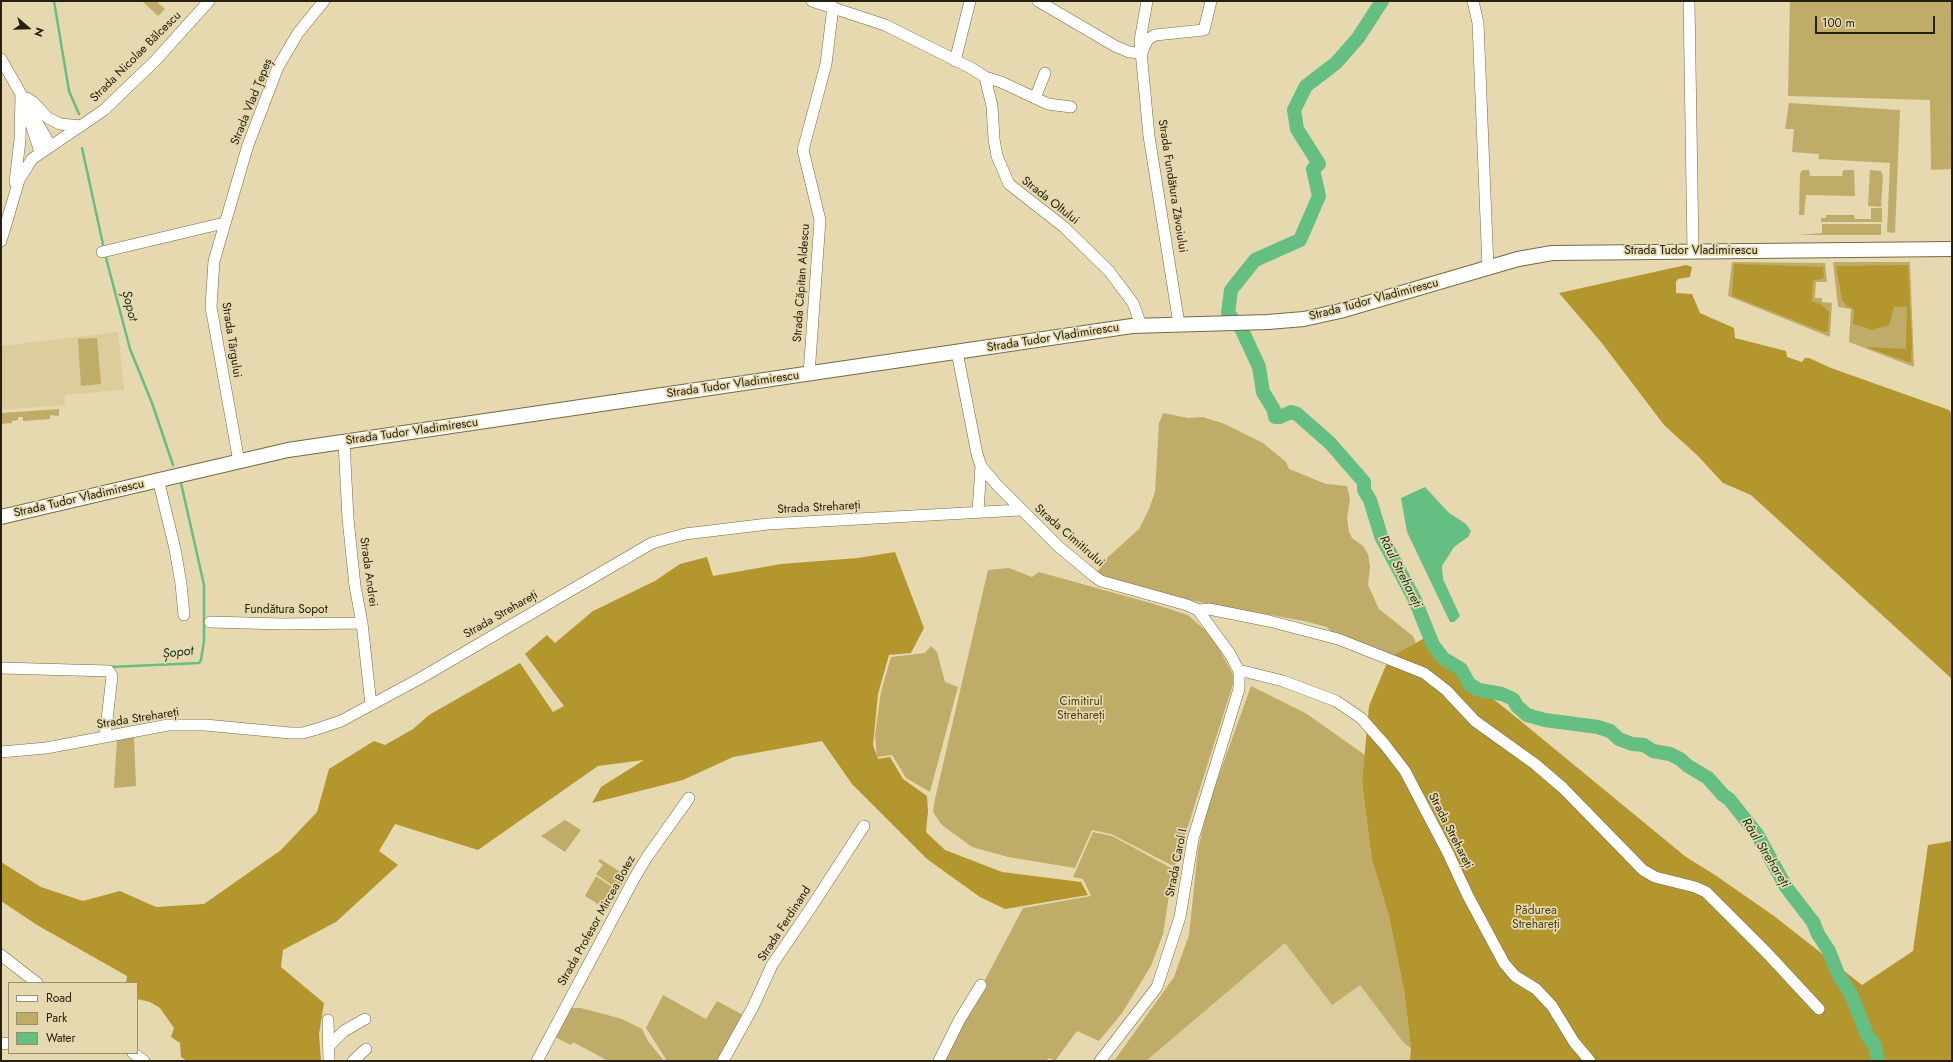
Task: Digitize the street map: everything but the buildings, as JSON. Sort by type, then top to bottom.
[{"type":"main road","name":"Strada Tudor Vladimirescu","points":[[1,517],[288,450],[1142,326],[1268,322],[1304,319],[1340,311],[1518,259],[1552,253],[1952,249]]},
{"type":"street","name":"Strada Nicolae Bălcescu","points":[[1,241],[15,192],[24,169],[40,152],[104,110],[209,1]]},
{"type":"street","name":"Strada Vlad Țepeș","points":[[224,223],[248,145],[278,67],[296,37],[324,1]]},
{"type":"street","points":[[812,1],[885,25],[985,77],[1048,104],[1071,107]]},
{"type":"street","points":[[955,61],[970,1]]},
{"type":"street","points":[[1038,1],[1059,6],[1115,46],[1129,52],[1142,53],[1148,39],[1155,34],[1204,30],[1211,1]]},
{"type":"street","name":"Strada Fundătura Zăvoiului","points":[[1146,1],[1141,27],[1149,136],[1179,324]]},
{"type":"street","points":[[1473,1],[1478,23],[1488,268]]},
{"type":"street","points":[[1689,1],[1693,251]]},
{"type":"street","name":"Strada Căpitan Aldescu","points":[[809,374],[820,220],[803,150],[826,64],[833,8]]},
{"type":"street","points":[[1,59],[50,145]]},
{"type":"street","points":[[1035,98],[1045,73]]},
{"type":"street","name":"Strada Oltului","points":[[985,77],[992,106],[994,139],[997,156],[1009,184],[1014,190],[1064,226],[1109,271],[1133,303],[1142,326]]},
{"type":"street","points":[[21,95],[34,102],[48,118],[60,124],[81,126]]},
{"type":"street","points":[[21,95],[40,152]]},
{"type":"street","points":[[15,192],[20,140],[21,95]]},
{"type":"street","points":[[102,252],[224,223]]},
{"type":"street","name":"Strada Târgului","points":[[224,223],[214,262],[211,307],[239,462]]},
{"type":"street","name":"Strada Cimitirului","points":[[958,352],[974,438],[981,466],[978,511]]},
{"type":"street","name":"Strada Andrei","points":[[344,442],[355,586],[362,623],[371,705]]},
{"type":"street","name":"Strada Cimitirului","points":[[981,466],[1020,510],[1084,569],[1101,581],[1187,605],[1198,610]]},
{"type":"street","name":"Strada Tudor Vladimirescu","points":[[157,481],[160,486],[175,549],[181,584],[184,615]]},
{"type":"street","name":"Strada Strehareți","points":[[1,752],[46,748],[168,725],[189,724],[273,733],[303,733],[340,721],[371,705],[652,543],[685,534],[749,526],[978,511],[1020,510]]},
{"type":"street","points":[[1198,610],[1208,609],[1269,621],[1338,639],[1424,673],[1446,690],[1475,721],[1535,764],[1563,788],[1643,870],[1655,877],[1694,887],[1706,892],[1819,1009]]},
{"type":"street","name":"Strada Carol I","points":[[1100,1061],[1158,987],[1180,917],[1193,839],[1239,690],[1239,672],[1230,654],[1198,610]]},
{"type":"street","name":"Fundătura Sopot","points":[[210,622],[283,624],[362,623]]},
{"type":"street","points":[[1,668],[109,670],[112,676],[105,737]]},
{"type":"street","name":"Strada Strehareți","points":[[1239,672],[1247,672],[1283,681],[1336,701],[1361,718],[1405,770],[1504,963],[1515,976],[1536,989],[1552,1006],[1574,1042],[1590,1061]]},
{"type":"street","name":"Strada Profesor Mircea Botez","points":[[537,1061],[631,883],[647,857],[689,798]]},
{"type":"street","name":"Strada Ferdinand","points":[[723,1061],[753,1007],[772,965],[864,826]]},
{"type":"street","points":[[1,955],[36,982]]},
{"type":"street","points":[[939,1061],[960,1019],[981,985]]},
{"type":"street","points":[[329,1046],[344,1032],[365,1019]]},
{"type":"street","points":[[328,1020],[329,1061]]},
{"type":"street","points":[[353,1061],[366,1049]]},
{"type":"street","points":[[134,1054],[144,1061]]},
{"type":"shaded area","points":[[118,332],[124,390],[65,395],[65,405],[1,410],[1,346]]},
{"type":"shaded area","points":[[1285,943],[1332,1005],[1360,984],[1418,1061],[1146,1061]]},
{"type":"green space","points":[[142,1],[156,1],[165,9],[158,16]]},
{"type":"green space","points":[[1790,1],[1952,1],[1952,169],[1931,170],[1930,100],[1788,96]]},
{"type":"green space","points":[[1789,103],[1900,110],[1895,233],[1887,232],[1890,163],[1818,159],[1819,154],[1792,152],[1794,129],[1785,129]]},
{"type":"green space","points":[[1802,170],[1809,170],[1810,176],[1842,176],[1843,170],[1854,170],[1855,196],[1806,195],[1804,215],[1799,215],[1800,174]]},
{"type":"green space","points":[[1870,170],[1881,171],[1883,176],[1881,207],[1868,206]]},
{"type":"green space","points":[[1871,208],[1882,208],[1882,222],[1821,222],[1821,218],[1826,218],[1826,215],[1854,215],[1855,219],[1871,219]]},
{"type":"green space","points":[[1822,224],[1881,224],[1881,235],[1798,235],[1822,233]]},
{"type":"green space","points":[[1732,262],[1825,263],[1827,282],[1816,282],[1815,298],[1822,298],[1822,302],[1832,303],[1830,337],[1728,296]]},
{"type":"green space","points":[[1833,262],[1910,262],[1914,367],[1849,342],[1851,309],[1838,307]]},
{"type":"green space","points":[[1734,264],[1823,267],[1824,278],[1813,281],[1812,301],[1822,305],[1829,312],[1828,332],[1824,332],[1732,296]]},
{"type":"green space","points":[[1686,265],[1692,267],[1690,277],[1678,279],[1676,282],[1676,293],[1692,294],[1700,313],[1734,328],[1735,338],[1786,351],[1787,357],[1802,362],[1805,358],[1809,358],[1831,368],[1949,410],[1952,414],[1952,679],[1751,495],[1723,483],[1697,455],[1664,425],[1601,342],[1559,293]]},
{"type":"green space","points":[[1908,265],[1912,345],[1911,363],[1866,347],[1906,349],[1907,307],[1894,307],[1889,325],[1872,330],[1853,324],[1854,309],[1847,306],[1842,300],[1836,266]]},
{"type":"green space","points":[[97,338],[101,384],[81,386],[78,339]]},
{"type":"green space","points":[[59,409],[59,416],[50,415],[50,419],[23,421],[23,417],[18,417],[18,420],[12,421],[12,423],[1,424],[1,413]]},
{"type":"green space","points":[[1163,413],[1188,418],[1203,417],[1225,424],[1263,443],[1286,462],[1289,469],[1326,484],[1347,486],[1350,499],[1347,518],[1349,532],[1352,538],[1363,546],[1368,554],[1370,567],[1368,585],[1379,609],[1413,636],[1416,643],[1410,658],[1386,658],[1338,639],[1327,627],[1304,621],[1144,592],[1094,576],[1108,557],[1139,529],[1149,509],[1155,492],[1159,423]]},
{"type":"green space","points":[[895,552],[924,628],[911,653],[889,655],[878,694],[873,745],[878,759],[890,757],[903,779],[927,796],[928,811],[926,832],[945,850],[1002,872],[1081,882],[1088,895],[1005,909],[980,897],[927,859],[852,784],[822,741],[733,757],[683,780],[592,803],[601,787],[644,760],[598,766],[478,850],[395,824],[379,851],[398,865],[336,922],[283,950],[281,967],[324,1003],[319,1034],[321,1061],[187,1061],[181,1057],[180,1043],[171,1037],[174,1028],[160,1008],[150,1002],[138,999],[138,982],[126,982],[127,976],[37,925],[1,901],[1,862],[41,887],[83,901],[120,891],[156,907],[204,904],[281,850],[317,812],[329,769],[374,741],[385,745],[413,729],[429,715],[520,663],[553,712],[564,706],[525,654],[547,635],[555,643],[593,611],[655,581],[680,564],[707,557],[713,576],[781,564],[858,558]]},
{"type":"green space","name":"Cimitirul Strehareți","points":[[1009,568],[1032,577],[1039,572],[1188,615],[1212,636],[1235,678],[1175,867],[1111,834],[1092,830],[1075,868],[1008,857],[972,847],[942,825],[933,812],[988,570]]},
{"type":"green space","name":"Pădurea Strehareți","points":[[1430,635],[1463,676],[1506,709],[1686,857],[1774,916],[1862,985],[1913,951],[1928,845],[1952,841],[1952,1061],[1410,1061],[1411,1049],[1404,990],[1389,916],[1372,860],[1362,783],[1369,706],[1389,658]]},
{"type":"green space","points":[[931,646],[937,652],[945,682],[958,687],[930,792],[906,778],[892,755],[877,757],[875,735],[881,692],[891,657],[925,653]]},
{"type":"green space","points":[[1251,686],[1307,714],[1365,755],[1362,783],[1372,860],[1389,916],[1404,990],[1411,1049],[1403,1042],[1360,985],[1332,1005],[1285,943],[1146,1061],[1114,1061],[1174,977],[1189,935],[1198,849],[1209,803]]},
{"type":"green space","points":[[134,736],[136,786],[114,788],[117,739]]},
{"type":"green space","points":[[565,820],[581,830],[565,852],[541,836]]},
{"type":"green space","points":[[1093,832],[1112,836],[1173,869],[1163,934],[1151,966],[1122,1013],[1099,1041],[1077,1031],[1055,1061],[1049,1058],[1046,1061],[942,1061],[1023,908],[1091,896],[1083,879],[1073,877]]},
{"type":"green space","points":[[600,859],[627,876],[619,890],[596,874],[603,865],[598,861]]},
{"type":"green space","points":[[596,876],[618,891],[607,910],[585,896]]},
{"type":"green space","points":[[663,995],[706,1019],[717,1001],[743,1015],[719,1061],[667,1061],[646,1028]]},
{"type":"green space","points":[[569,1008],[581,1008],[622,1019],[642,1029],[648,1041],[664,1061],[608,1061],[573,1042],[571,1045],[555,1037]]},
{"type":"water","points":[[1425,487],[1448,512],[1466,524],[1471,531],[1468,537],[1454,547],[1442,566],[1443,579],[1460,616],[1454,622],[1450,622],[1407,532],[1401,498]]},
{"type":"waterway","name":"Șopot","points":[[54,1],[69,91],[79,114]]},
{"type":"waterway","name":"Râul Strehareți","points":[[1382,1],[1358,38],[1336,63],[1306,86],[1294,110],[1297,129],[1319,164],[1313,169],[1319,196],[1300,240],[1255,260],[1231,290],[1228,313],[1242,330],[1259,367],[1263,392],[1274,410],[1275,417],[1280,417],[1291,412],[1297,414],[1330,443],[1364,482],[1364,490],[1370,500],[1381,536],[1415,600],[1433,645],[1444,659],[1461,669],[1469,684],[1479,690],[1502,694],[1513,699],[1517,706],[1527,715],[1545,720],[1598,727],[1610,731],[1619,739],[1632,744],[1644,745],[1653,751],[1670,754],[1708,778],[1723,795],[1729,799],[1757,834],[1786,887],[1813,922],[1818,934],[1829,951],[1838,974],[1851,994],[1868,1037],[1875,1045],[1878,1061]]},
{"type":"waterway","name":"Șopot","points":[[82,148],[104,249]]},
{"type":"waterway","name":"Șopot","points":[[105,254],[130,349],[152,403],[173,465]]},
{"type":"waterway","name":"Șopot","points":[[109,667],[199,663],[201,660],[204,641],[204,585],[181,483]]}]
